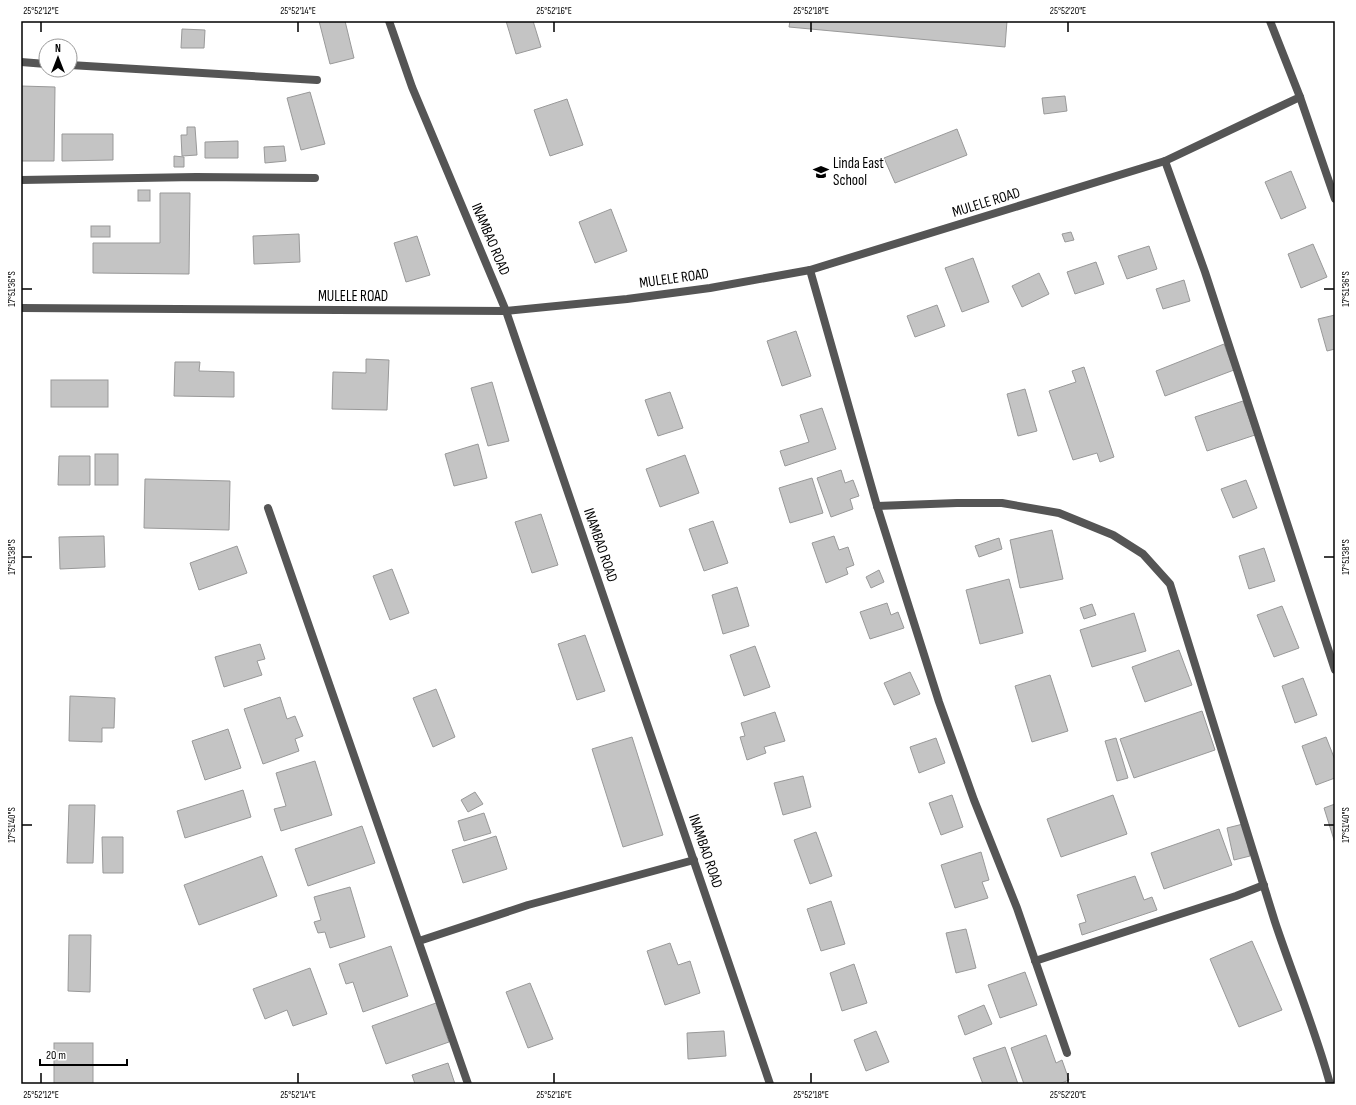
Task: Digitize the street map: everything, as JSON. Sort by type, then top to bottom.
[{"type":"street","name":"INAMBAO ROAD","points":[[389,21],[412,87],[506,311],[770,1084]]},
{"type":"street","points":[[1270,21],[1300,97],[1335,199]]},
{"type":"street","points":[[21,62],[38,63]]},
{"type":"street","points":[[78,65],[317,80]]},
{"type":"street","name":"MULELE ROAD","points":[[21,308],[506,311],[642,297],[710,288],[810,270],[1166,161],[1300,97]]},
{"type":"street","points":[[1166,161],[1205,272],[1335,670]]},
{"type":"street","points":[[21,180],[196,176],[315,178]]},
{"type":"street","points":[[810,270],[878,506],[942,710],[974,800],[1017,908],[1067,1053]]},
{"type":"street","points":[[878,506],[1002,503],[1059,513],[1113,535],[1143,554],[1170,584],[1264,885],[1288,960],[1320,1048],[1330,1084]]},
{"type":"street","points":[[268,508],[468,1084]]},
{"type":"street","points":[[419,941],[528,904],[694,860]]},
{"type":"street","points":[[1035,960],[1236,896],[1264,885]]},
{"type":"building","points":[[319,21],[345,21],[354,58],[330,64]]},
{"type":"building","points":[[506,21],[533,21],[541,47],[516,54]]},
{"type":"building","points":[[790,21],[1007,21],[1005,47],[789,27]]},
{"type":"building","points":[[182,29],[205,30],[204,48],[181,48]]},
{"type":"building","points":[[21,86],[55,87],[54,161],[21,161]]},
{"type":"building","points":[[310,92],[325,144],[301,150],[287,98]]},
{"type":"building","points":[[1065,96],[1067,111],[1044,114],[1042,98]]},
{"type":"building","points":[[567,99],[583,145],[550,156],[534,110]]},
{"type":"building","points":[[187,127],[195,127],[197,155],[182,156],[181,135],[187,135]]},
{"type":"building","points":[[957,129],[967,155],[895,183],[884,158]]},
{"type":"building","points":[[62,134],[113,134],[113,160],[62,161]]},
{"type":"building","points":[[238,141],[238,158],[205,158],[205,142]]},
{"type":"building","points":[[284,146],[286,161],[265,163],[264,147]]},
{"type":"building","points":[[174,156],[184,157],[184,167],[174,167]]},
{"type":"building","points":[[1291,171],[1306,208],[1281,219],[1265,182]]},
{"type":"building","points":[[138,190],[150,190],[150,201],[138,201]]},
{"type":"building","points":[[160,193],[190,193],[189,274],[93,273],[93,243],[160,243]]},
{"type":"building","points":[[611,209],[627,251],[595,263],[579,222]]},
{"type":"building","points":[[91,226],[110,226],[110,237],[91,237]]},
{"type":"building","points":[[1071,232],[1074,240],[1065,242],[1062,234]]},
{"type":"building","points":[[299,234],[300,262],[254,264],[253,236]]},
{"type":"building","points":[[417,236],[430,275],[406,282],[394,243]]},
{"type":"building","points":[[1313,244],[1327,277],[1301,288],[1288,254]]},
{"type":"building","points":[[1149,246],[1157,269],[1127,279],[1118,256]]},
{"type":"building","points":[[973,258],[989,302],[962,312],[945,268]]},
{"type":"building","points":[[1096,262],[1104,284],[1075,294],[1067,272]]},
{"type":"building","points":[[1039,273],[1049,294],[1022,307],[1012,286]]},
{"type":"building","points":[[1184,280],[1190,301],[1163,309],[1156,289]]},
{"type":"building","points":[[937,305],[945,326],[915,337],[907,316]]},
{"type":"building","points":[[1335,315],[1335,349],[1327,351],[1318,319]]},
{"type":"building","points":[[796,331],[811,376],[782,386],[767,341]]},
{"type":"building","points":[[1224,344],[1234,370],[1165,396],[1156,371]]},
{"type":"building","points":[[366,359],[389,360],[387,410],[332,409],[333,372],[366,373]]},
{"type":"building","points":[[175,362],[200,362],[199,371],[234,372],[234,397],[174,396]]},
{"type":"building","points":[[1084,367],[1114,457],[1100,462],[1097,453],[1073,460],[1049,391],[1076,382],[1072,371]]},
{"type":"building","points":[[51,380],[108,380],[108,407],[51,407]]},
{"type":"building","points":[[492,382],[509,441],[488,446],[471,388]]},
{"type":"building","points":[[1025,389],[1037,431],[1018,436],[1007,394]]},
{"type":"building","points":[[670,392],[683,428],[658,436],[645,400]]},
{"type":"building","points":[[1243,401],[1255,435],[1207,451],[1195,417]]},
{"type":"building","points":[[822,408],[836,449],[785,466],[780,451],[809,442],[800,415]]},
{"type":"building","points":[[478,444],[487,478],[454,486],[445,454]]},
{"type":"building","points":[[95,454],[118,454],[118,485],[95,485]]},
{"type":"building","points":[[685,455],[699,493],[660,507],[646,469]]},
{"type":"building","points":[[59,456],[90,456],[90,485],[58,485]]},
{"type":"building","points":[[841,470],[845,483],[853,480],[859,496],[850,499],[853,509],[831,517],[817,478]]},
{"type":"building","points":[[812,478],[823,513],[790,523],[779,488]]},
{"type":"building","points":[[145,479],[230,481],[229,530],[144,528]]},
{"type":"building","points":[[1246,480],[1257,508],[1233,518],[1221,489]]},
{"type":"building","points":[[541,514],[558,565],[532,573],[515,522]]},
{"type":"building","points":[[713,521],[728,563],[704,571],[689,529]]},
{"type":"building","points":[[1052,530],[1063,579],[1020,588],[1010,540]]},
{"type":"building","points":[[104,536],[105,567],[60,569],[59,537]]},
{"type":"building","points":[[834,536],[839,550],[848,547],[854,565],[846,568],[848,574],[826,583],[812,543]]},
{"type":"building","points":[[999,538],[1002,549],[979,557],[975,546]]},
{"type":"building","points":[[237,546],[247,573],[199,590],[190,563]]},
{"type":"building","points":[[1264,548],[1275,581],[1249,589],[1239,556]]},
{"type":"building","points":[[392,569],[409,613],[390,620],[373,576]]},
{"type":"building","points":[[879,570],[884,582],[871,588],[866,577]]},
{"type":"building","points":[[1009,579],[1023,633],[980,644],[966,590]]},
{"type":"building","points":[[737,587],[749,626],[723,634],[712,595]]},
{"type":"building","points":[[887,603],[891,615],[898,612],[904,628],[870,639],[860,612]]},
{"type":"building","points":[[1092,604],[1096,615],[1084,619],[1080,608]]},
{"type":"building","points":[[1282,606],[1299,648],[1274,657],[1257,615]]},
{"type":"building","points":[[1134,613],[1146,651],[1092,667],[1080,630]]},
{"type":"building","points":[[585,635],[605,691],[577,700],[558,644]]},
{"type":"building","points":[[260,644],[265,659],[257,661],[262,675],[224,687],[215,657]]},
{"type":"building","points":[[755,646],[770,687],[744,696],[730,655]]},
{"type":"building","points":[[1179,650],[1192,685],[1145,702],[1132,667]]},
{"type":"building","points":[[910,672],[920,694],[894,705],[884,683]]},
{"type":"building","points":[[1050,675],[1068,731],[1032,742],[1015,686]]},
{"type":"building","points":[[1303,678],[1317,715],[1295,723],[1282,686]]},
{"type":"building","points":[[436,689],[455,737],[433,747],[413,698]]},
{"type":"building","points":[[70,696],[115,698],[114,728],[102,728],[102,742],[69,741]]},
{"type":"building","points":[[280,697],[287,719],[295,716],[303,736],[295,739],[299,751],[263,764],[244,709]]},
{"type":"building","points":[[1202,711],[1215,750],[1134,778],[1120,739]]},
{"type":"building","points":[[775,712],[785,741],[764,747],[766,753],[747,760],[740,737],[745,736],[741,723]]},
{"type":"building","points":[[228,729],[241,768],[205,780],[192,741]]},
{"type":"building","points":[[632,737],[663,835],[623,847],[592,749]]},
{"type":"building","points":[[1326,737],[1335,760],[1335,778],[1316,785],[1302,746]]},
{"type":"building","points":[[936,738],[945,763],[919,773],[910,747]]},
{"type":"building","points":[[1116,738],[1128,778],[1117,781],[1105,741]]},
{"type":"building","points":[[315,761],[332,815],[281,831],[274,809],[286,806],[276,773]]},
{"type":"building","points":[[803,776],[811,807],[783,815],[774,783]]},
{"type":"building","points":[[243,790],[251,817],[185,838],[177,811]]},
{"type":"building","points":[[475,792],[483,804],[468,812],[461,800]]},
{"type":"building","points":[[952,795],[963,827],[941,835],[929,803]]},
{"type":"building","points":[[1113,795],[1127,834],[1061,857],[1047,819]]},
{"type":"building","points":[[1335,804],[1335,843],[1324,808]]},
{"type":"building","points":[[69,805],[95,805],[93,863],[67,863]]},
{"type":"building","points":[[484,813],[491,833],[464,841],[458,821]]},
{"type":"building","points":[[1243,824],[1250,856],[1234,860],[1227,828]]},
{"type":"building","points":[[362,826],[375,863],[308,886],[295,849]]},
{"type":"building","points":[[1219,829],[1232,865],[1164,889],[1151,853]]},
{"type":"building","points":[[816,832],[832,876],[810,884],[794,840]]},
{"type":"building","points":[[496,836],[507,869],[463,883],[452,850]]},
{"type":"building","points":[[102,837],[123,837],[123,873],[103,873]]},
{"type":"building","points":[[981,852],[989,880],[982,882],[988,898],[955,908],[941,865]]},
{"type":"building","points":[[262,856],[277,896],[199,925],[184,885]]},
{"type":"building","points":[[1135,876],[1144,900],[1152,897],[1157,910],[1082,935],[1079,924],[1086,922],[1077,895]]},
{"type":"building","points":[[350,887],[365,937],[330,948],[325,932],[318,933],[314,922],[321,920],[314,897]]},
{"type":"building","points":[[831,901],[845,944],[821,951],[807,909]]},
{"type":"building","points":[[966,929],[976,968],[956,973],[946,933]]},
{"type":"building","points":[[69,935],[91,935],[90,992],[68,991]]},
{"type":"building","points":[[1252,941],[1282,1010],[1239,1027],[1210,959]]},
{"type":"building","points":[[670,943],[678,965],[690,961],[700,993],[665,1005],[647,951]]},
{"type":"building","points":[[391,946],[408,996],[363,1012],[353,982],[346,984],[339,964]]},
{"type":"building","points":[[854,964],[867,1003],[842,1011],[830,973]]},
{"type":"building","points":[[310,968],[327,1014],[293,1026],[287,1010],[265,1019],[253,989]]},
{"type":"building","points":[[1025,972],[1037,1005],[1000,1018],[988,985]]},
{"type":"building","points":[[530,983],[553,1039],[528,1048],[506,992]]},
{"type":"building","points":[[436,1003],[449,1042],[386,1064],[372,1026]]},
{"type":"building","points":[[984,1005],[992,1024],[965,1035],[958,1016]]},
{"type":"building","points":[[724,1031],[726,1056],[688,1059],[687,1033]]},
{"type":"building","points":[[876,1031],[889,1062],[866,1071],[854,1040]]},
{"type":"building","points":[[1046,1035],[1056,1063],[1062,1060],[1069,1080],[1059,1084],[1024,1084],[1011,1048]]},
{"type":"building","points":[[54,1043],[93,1043],[93,1084],[54,1084]]},
{"type":"building","points":[[1005,1047],[1018,1084],[983,1084],[973,1058]]},
{"type":"building","points":[[448,1063],[455,1084],[415,1084],[412,1075]]},
{"type":"place","name":"Linda East School","points":[[821,172]]}]
